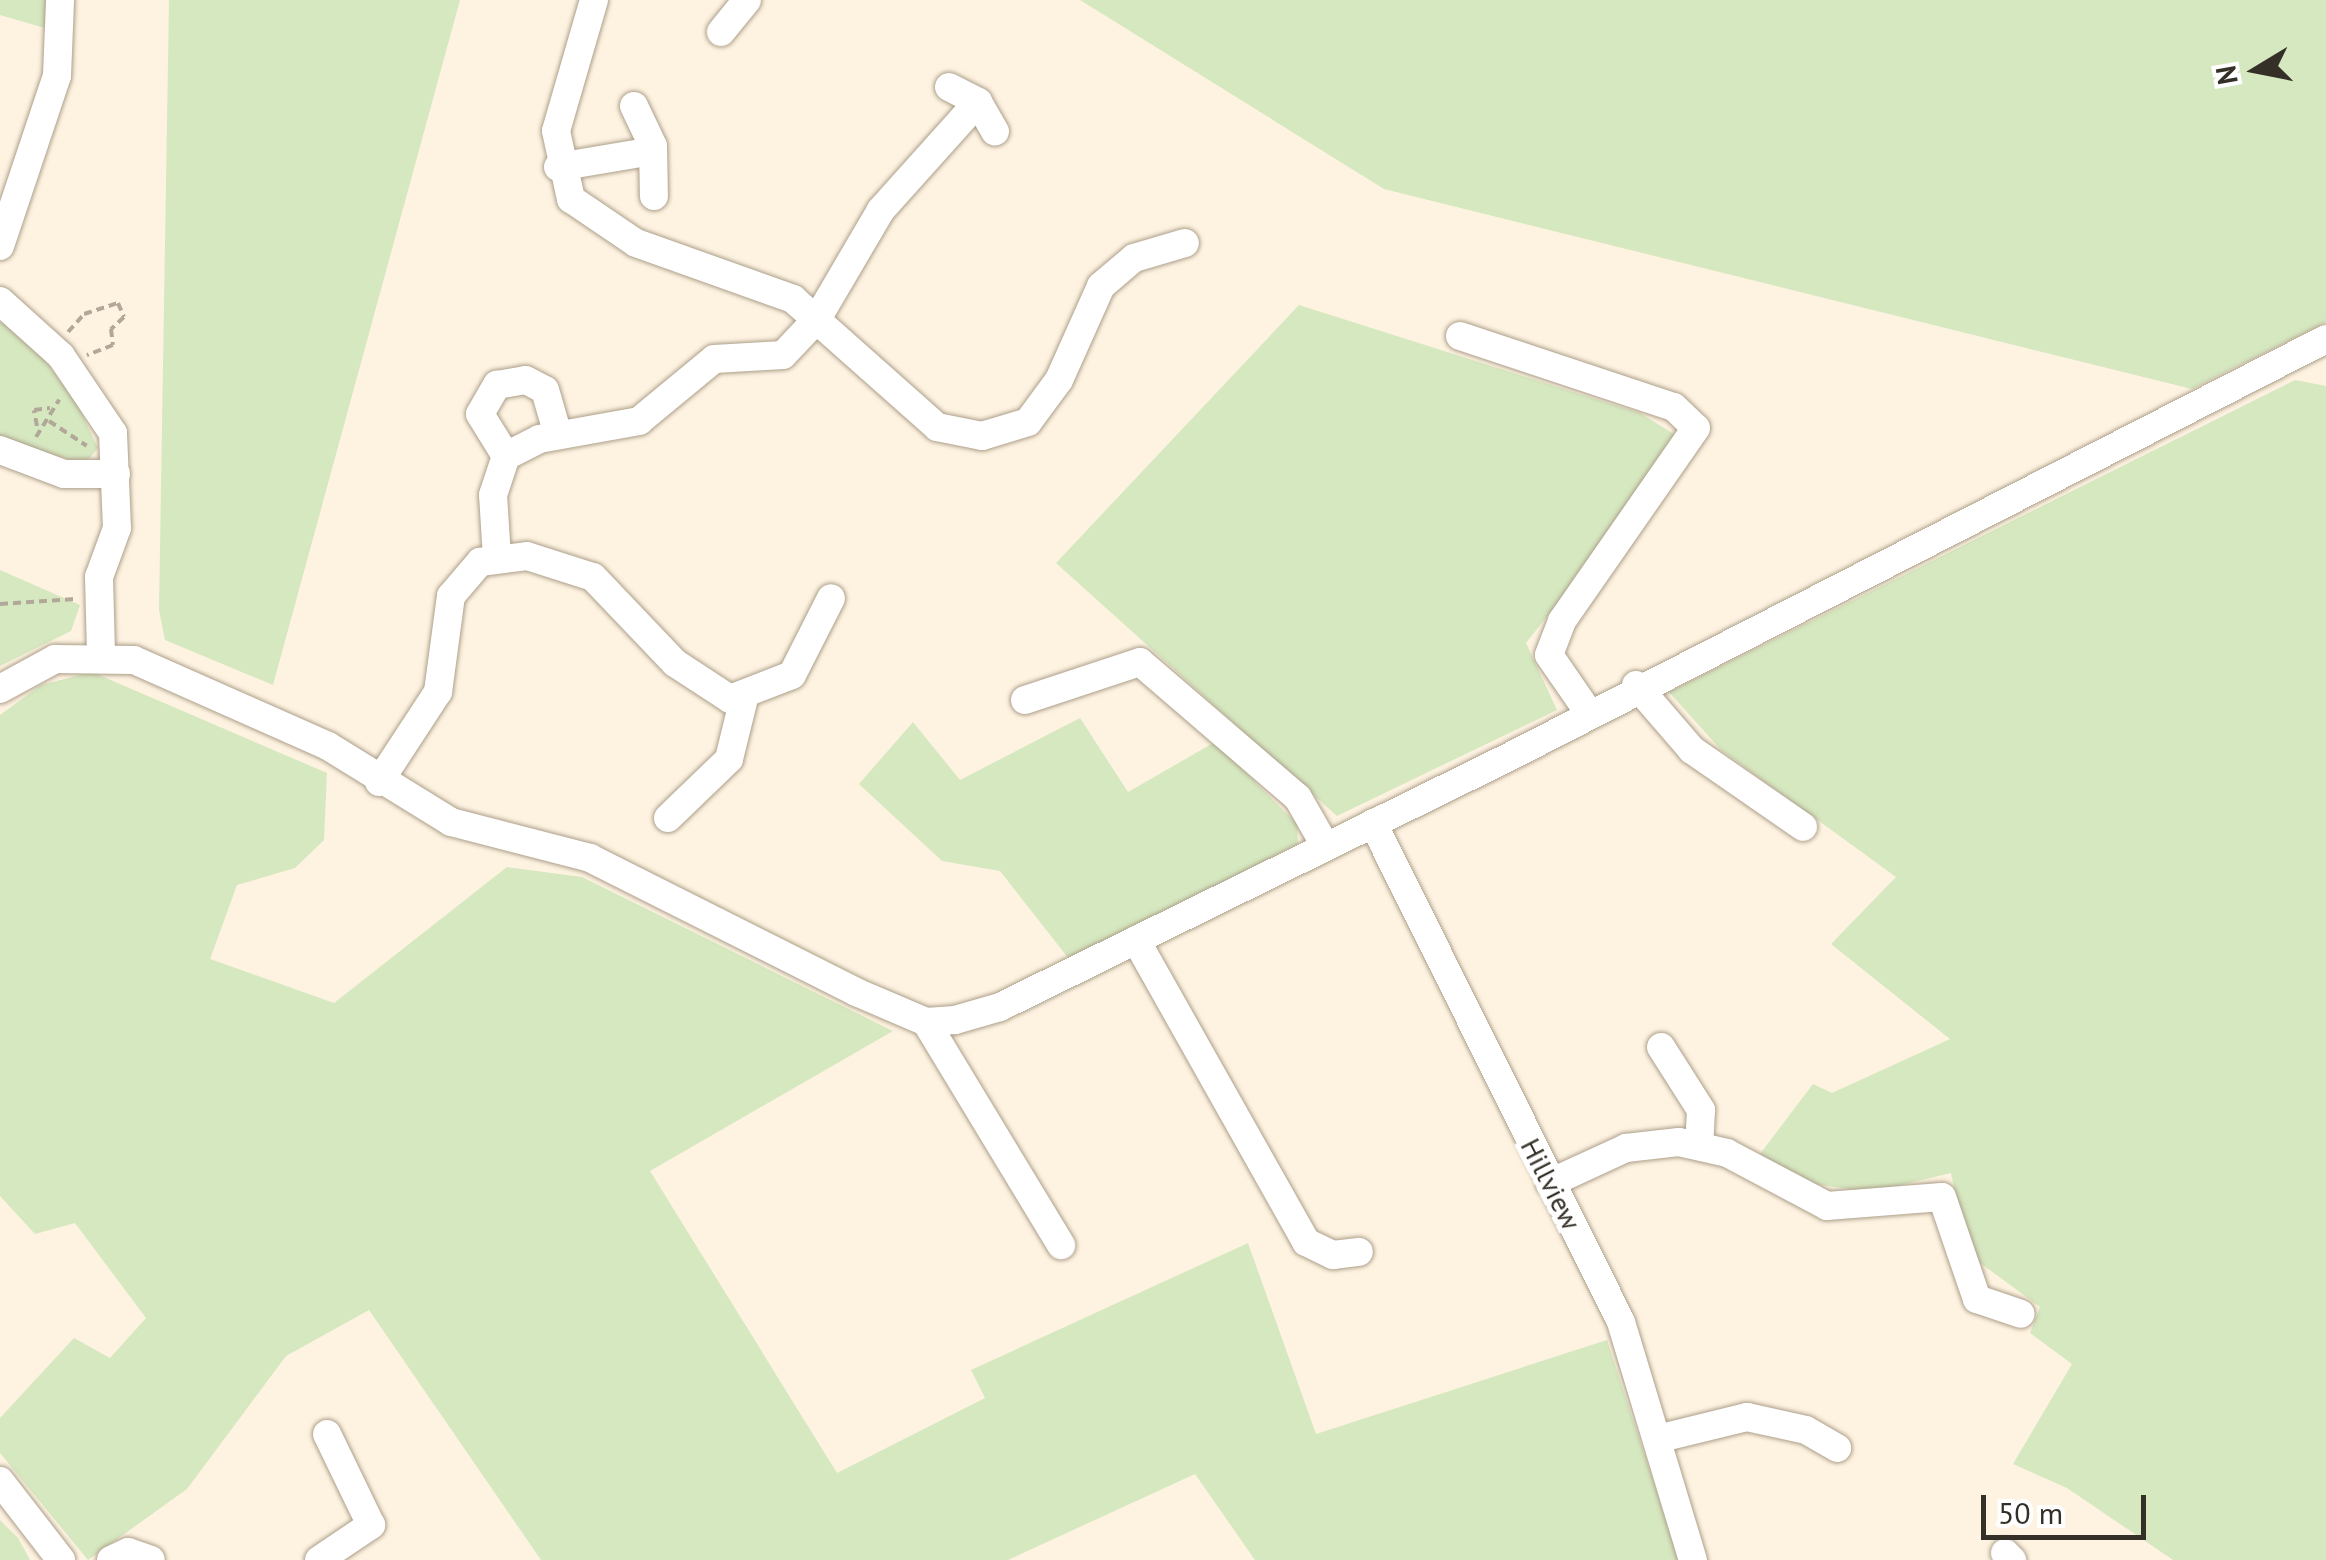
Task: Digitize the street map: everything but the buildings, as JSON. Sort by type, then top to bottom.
[{"type":"street","points":[[0,246],[57,76],[60,0]]},
{"type":"street","points":[[594,0],[562,97],[558,167],[571,199],[605,228],[768,285],[818,320],[916,416],[960,433],[1009,432],[1048,401],[1088,307],[1117,269],[1185,244]]},
{"type":"street","points":[[721,32],[747,0]]},
{"type":"street","points":[[949,87],[978,102],[995,131]]},
{"type":"street","points":[[497,558],[493,494],[506,456],[558,435],[640,421],[701,366],[770,360],[818,320],[881,210],[978,102]]},
{"type":"street","points":[[634,106],[654,150],[654,196]]},
{"type":"street","points":[[558,167],[654,150]]},
{"type":"street","points":[[0,301],[24,314],[78,365],[113,433],[115,544],[99,578],[102,652]]},
{"type":"street","points":[[1460,336],[1674,406],[1696,428],[1562,620],[1550,655],[1588,710]]},
{"type":"street","points":[[0,689],[55,659],[102,652],[293,728],[379,782],[469,830],[590,858],[926,1022],[977,1017],[1373,823],[1588,710],[2326,339]]},
{"type":"street","points":[[506,456],[480,414],[496,385],[526,380],[546,390],[558,435]]},
{"type":"street","points":[[0,450],[64,474],[116,474]]},
{"type":"street","points":[[379,782],[446,672],[450,596],[461,578],[497,558],[551,560],[593,577],[693,678],[744,698],[779,685],[804,662],[830,598]]},
{"type":"street","points":[[1026,700],[1140,662],[1298,798],[1326,846]]},
{"type":"street","points":[[1636,686],[1692,750],[1802,828]]},
{"type":"street","points":[[668,818],[729,759],[744,698]]},
{"type":"street","name":"Hillview","points":[[1373,823],[1620,1322],[1693,1560]]},
{"type":"street","points":[[1136,940],[1306,1242],[1334,1256],[1359,1252]]},
{"type":"street","points":[[926,1022],[1061,1245]]},
{"type":"street","points":[[1661,1047],[1701,1110],[1700,1143]]},
{"type":"street","points":[[1550,1182],[1626,1148],[1700,1143],[1827,1206],[1942,1197],[1977,1299],[2020,1314]]},
{"type":"street","points":[[1657,1439],[1746,1417],[1806,1430],[1840,1451]]},
{"type":"street","points":[[319,1560],[371,1525],[327,1434]]},
{"type":"street","points":[[0,1482],[62,1560]]},
{"type":"street","points":[[111,1560],[128,1552],[151,1560]]},
{"type":"path","points":[[49,421],[50,408],[78,365],[113,344],[111,329],[124,317],[118,303],[84,314],[65,336]]},
{"type":"path","points":[[30,444],[37,426],[34,410],[50,408]]},
{"type":"path","points":[[37,426],[49,421]]},
{"type":"path","points":[[49,421],[96,452]]},
{"type":"path","points":[[0,604],[85,599]]},
{"type":"green space","points":[[0,0],[47,0],[48,29],[0,15]]},
{"type":"green space","points":[[169,0],[460,0],[273,685],[165,640],[159,610]]},
{"type":"green space","points":[[1080,0],[2326,0],[2326,322],[2192,389],[1384,189]]},
{"type":"green space","points":[[1299,305],[1640,413],[1685,441],[1526,643],[1557,710],[1337,816],[1056,563]]},
{"type":"green space","points":[[0,322],[24,334],[76,401],[98,448],[85,464],[0,439]]},
{"type":"green space","points":[[2295,380],[2326,386],[2326,1560],[2173,1560],[2067,1488],[2013,1464],[2072,1364],[2030,1333],[2040,1307],[1968,1254],[1951,1173],[1872,1192],[1798,1182],[1760,1154],[1813,1084],[1832,1093],[1950,1039],[1831,944],[1896,877],[1721,750],[1669,692]]},
{"type":"green space","points":[[0,570],[80,605],[71,631],[0,666]]},
{"type":"green space","points":[[92,672],[327,773],[324,840],[295,868],[237,885],[210,959],[334,1003],[507,867],[582,877],[893,1031],[650,1171],[837,1473],[985,1398],[971,1370],[1248,1243],[1316,1434],[1607,1340],[1679,1560],[1255,1560],[1195,1474],[1008,1560],[541,1560],[369,1310],[286,1356],[187,1489],[88,1560],[0,1453],[0,1418],[74,1338],[110,1358],[146,1318],[75,1223],[35,1234],[0,1196],[0,715],[41,685]]},
{"type":"green space","points":[[1080,718],[1128,792],[1215,742],[1297,824],[1298,844],[1069,959],[1000,871],[942,861],[859,784],[913,722],[960,780]]},
{"type":"green space","points":[[0,1520],[18,1538],[30,1560],[0,1560]]}]
